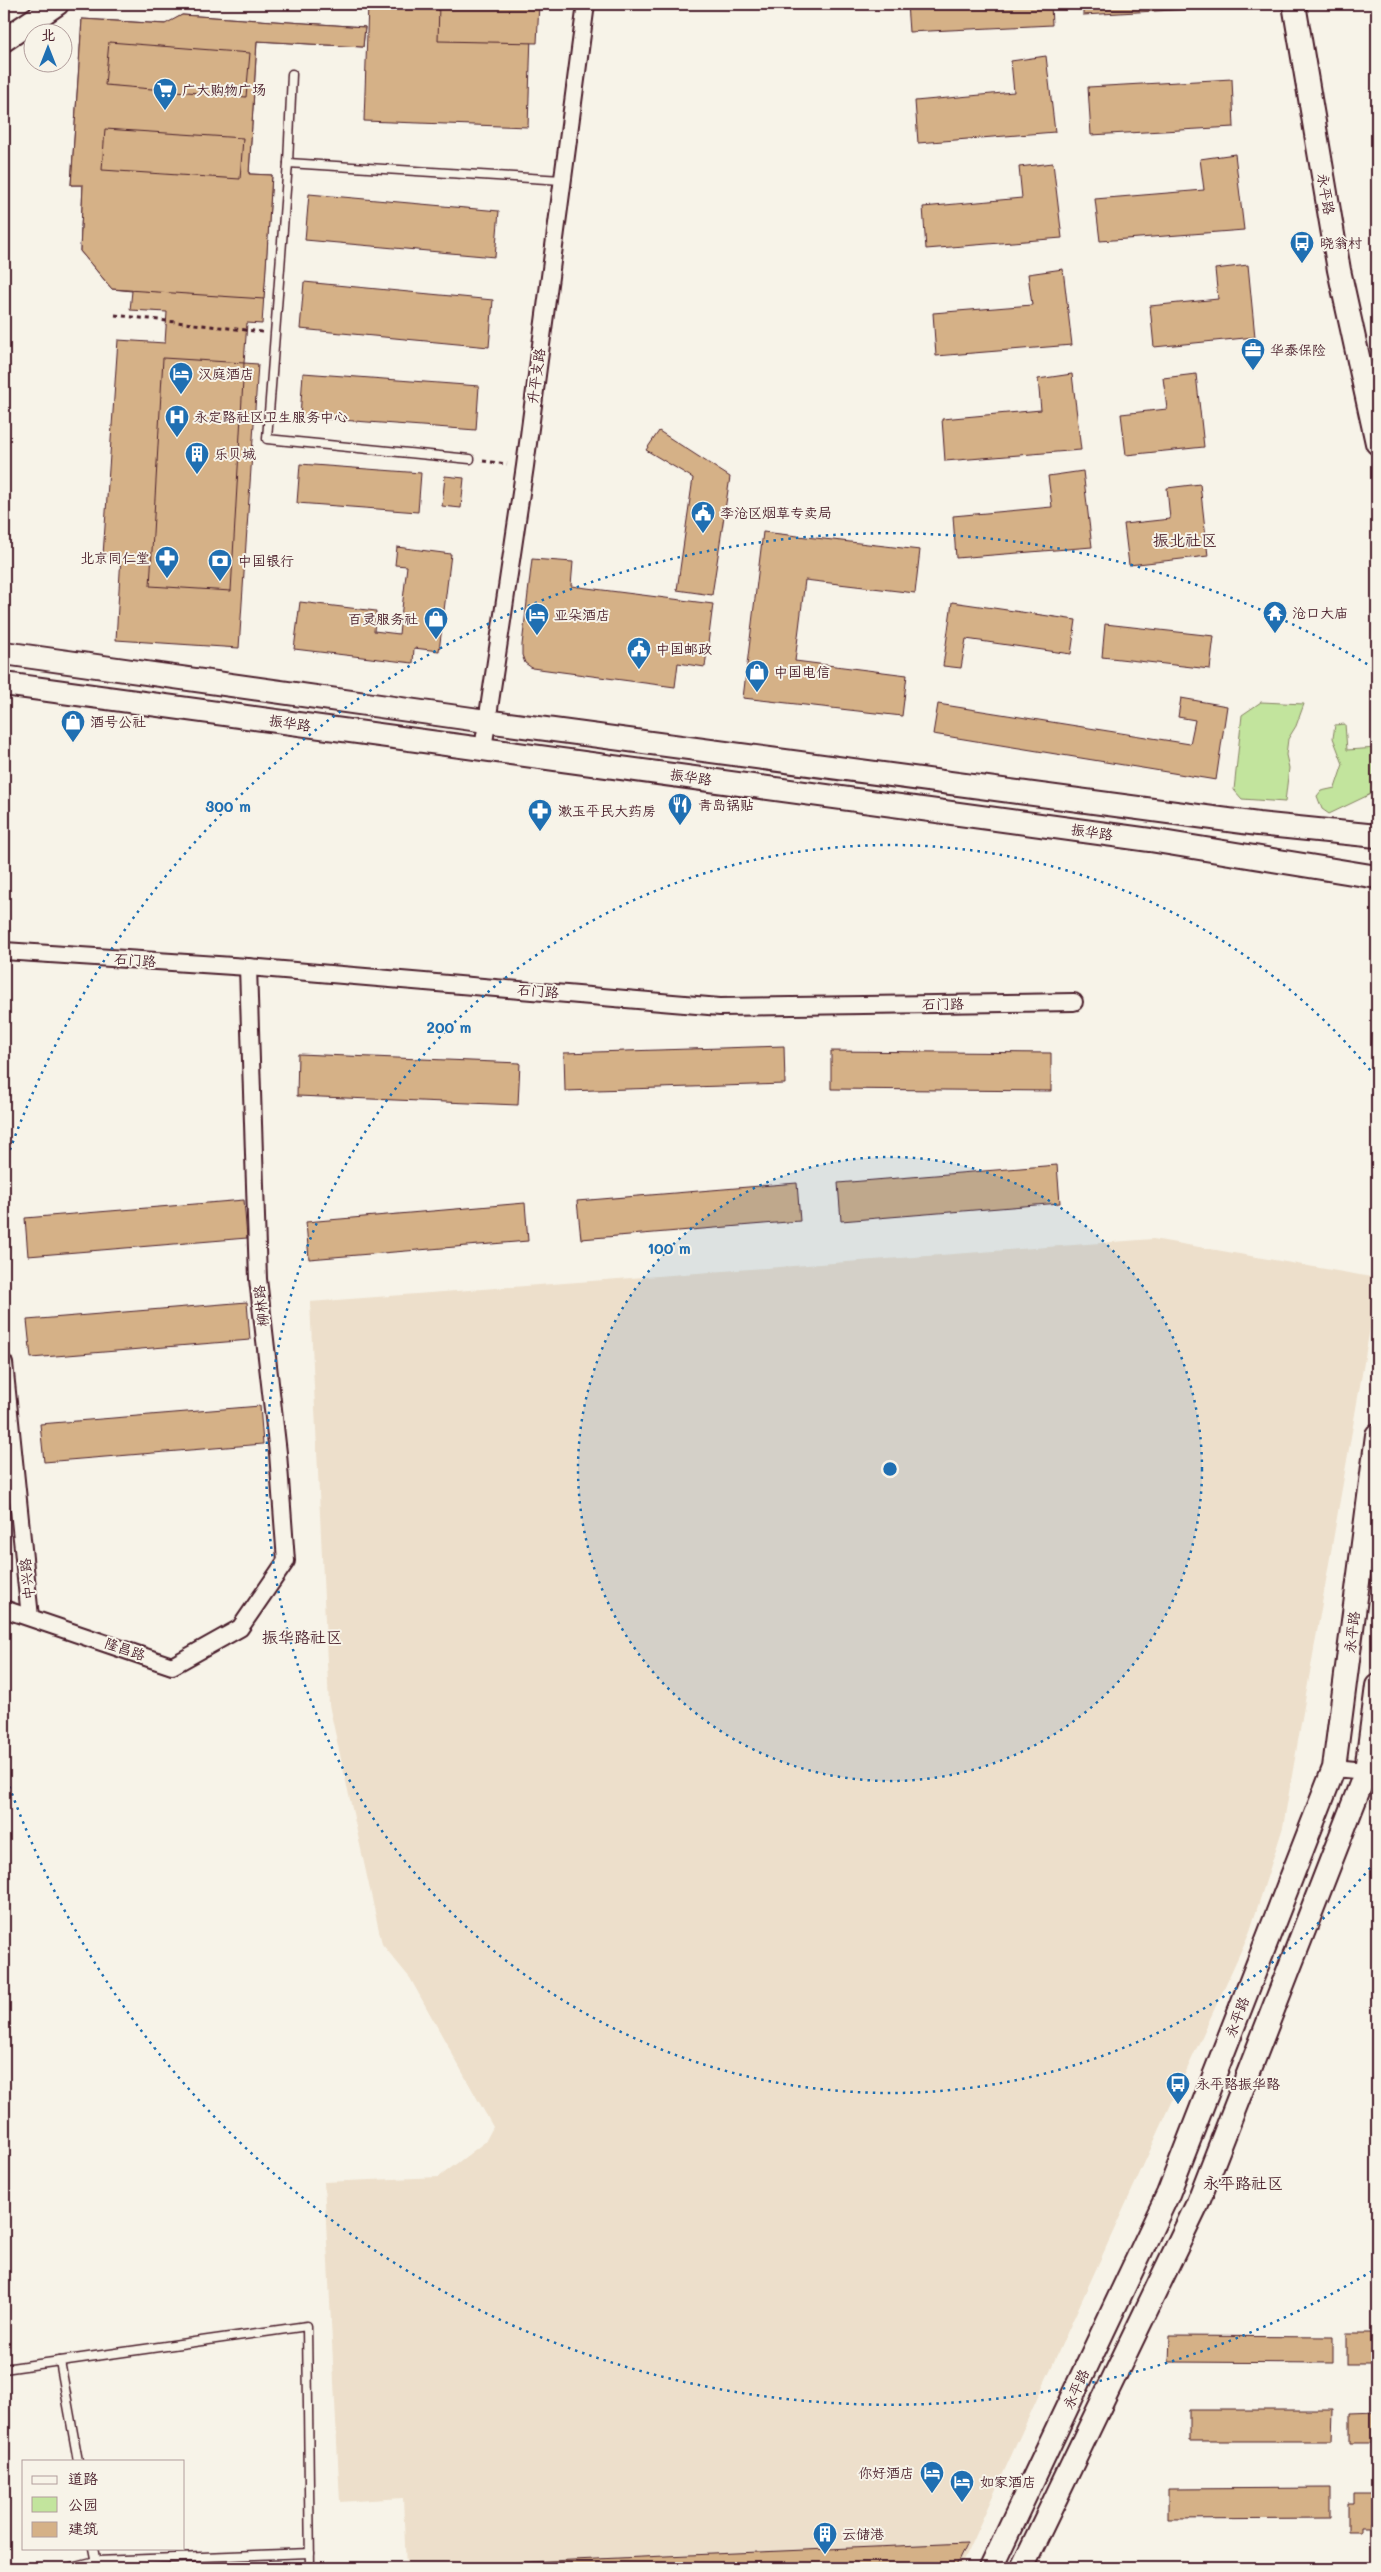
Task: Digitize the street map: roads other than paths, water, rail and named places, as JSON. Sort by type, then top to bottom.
[{"type":"main road","points":[[4,40],[57,4]]},
{"type":"main road","name":"永平路","points":[[1294,4],[1339,270],[1377,443]]},
{"type":"main road","name":"振华路","points":[[4,653],[486,721],[1258,824],[1368,835]]},
{"type":"main road","name":"振华路","points":[[4,684],[1150,840],[1377,877]]},
{"type":"main road","points":[[1368,835],[1377,823]]},
{"type":"main road","name":"永平路","points":[[991,2568],[1168,2194],[1334,1768],[1377,1435]]},
{"type":"main road","name":"永平路","points":[[1022,2568],[1197,2205],[1372,1773],[1377,1686]]},
{"type":"street","name":"升平支路","points":[[483,749],[524,466],[586,4]]},
{"type":"street","name":"石门路","points":[[4,951],[248,967],[720,1006],[1074,1002]]},
{"type":"street","name":"柳林路","points":[[240,1628],[286,1561],[278,1453],[258,1279],[248,967]]},
{"type":"street","name":"中兴路","points":[[4,1363],[30,1617]]},
{"type":"street","name":"隆昌路","points":[[4,1609],[172,1666],[240,1628]]},
{"type":"street","points":[[1334,1768],[1372,1773]]},
{"type":"lane","points":[[292,74],[288,163],[267,439],[470,459]]},
{"type":"lane","points":[[288,163],[562,180]]},
{"type":"lane","points":[[4,2369],[307,2326],[310,2568]]},
{"type":"lane","points":[[60,2361],[78,2460]]},
{"type":"lane","points":[[93,2550],[96,2564]]},
{"type":"lane","points":[[68,2568],[96,2564],[310,2553]]},
{"type":"place","name":"广大购物广场","points":[[165,111]]},
{"type":"place","name":"晓翁村","points":[[1302,264]]},
{"type":"place","name":"华泰保险","points":[[1253,371]]},
{"type":"place","name":"汉庭酒店","points":[[181,395]]},
{"type":"place","name":"永定路社区卫生服务中心","points":[[177,438]]},
{"type":"place","name":"乐贝城","points":[[197,475]]},
{"type":"place","name":"李沧区烟草专卖局","points":[[703,534]]},
{"type":"place","name":"北京同仁堂","points":[[167,579]]},
{"type":"place","name":"中国银行","points":[[220,582]]},
{"type":"place","name":"沧口大庙","points":[[1275,634]]},
{"type":"place","name":"亚朵酒店","points":[[537,636]]},
{"type":"place","name":"百灵服务社","points":[[436,640]]},
{"type":"place","name":"中国邮政","points":[[639,670]]},
{"type":"place","name":"中国电信","points":[[757,693]]},
{"type":"place","name":"酒号公社","points":[[73,743]]},
{"type":"place","name":"青岛锅贴","points":[[680,826]]},
{"type":"place","name":"漱玉平民大药房","points":[[540,832]]},
{"type":"place","name":"永平路振华路","points":[[1178,2105]]},
{"type":"place","name":"你好酒店","points":[[932,2494]]},
{"type":"place","name":"如家酒店","points":[[962,2503]]},
{"type":"place","name":"云储港","points":[[825,2555]]},
{"type":"district","name":"振北社区","points":[[1185,540]]},
{"type":"district","name":"振华路社区","points":[[302,1637]]},
{"type":"district","name":"永平路社区","points":[[1243,2183]]}]
